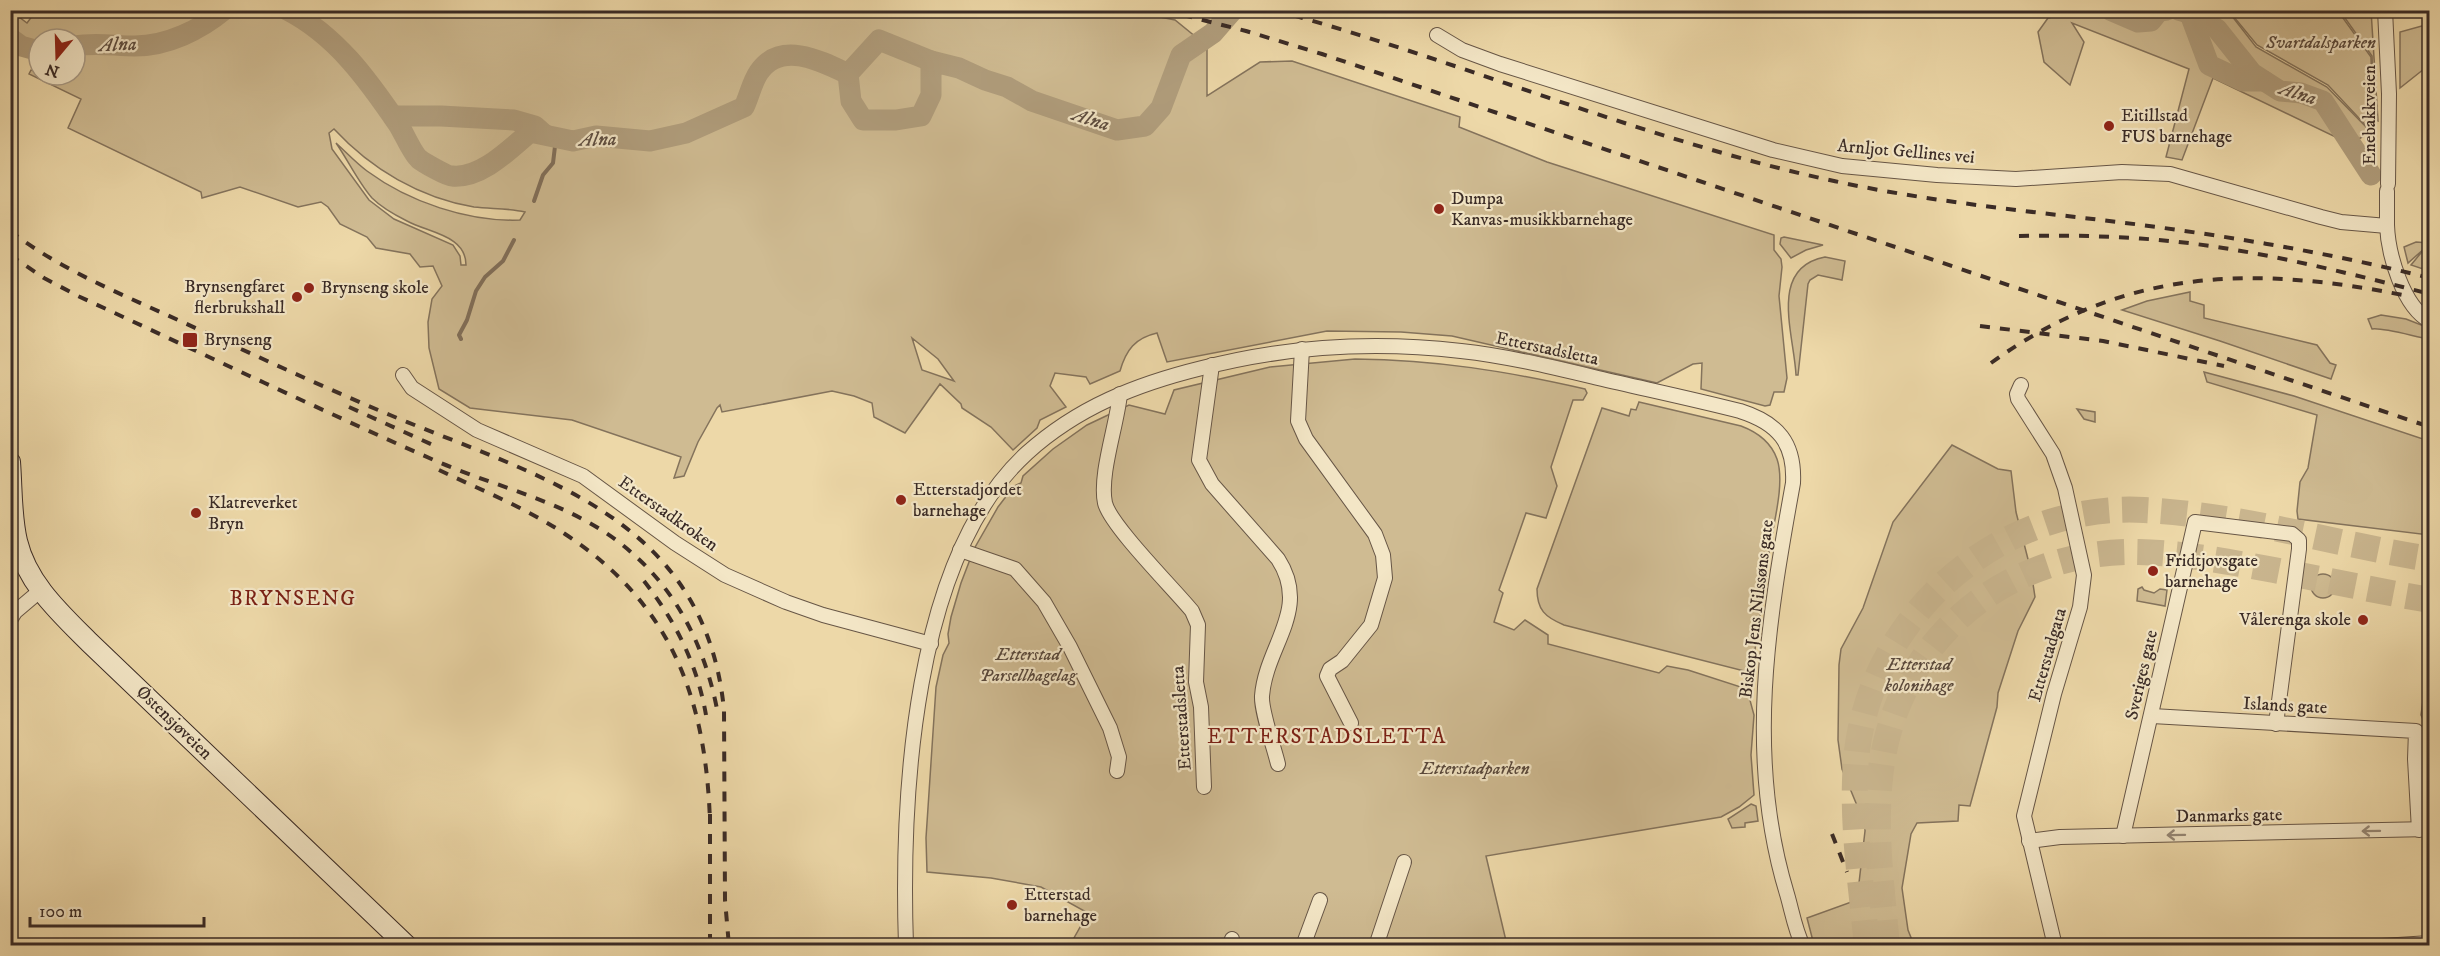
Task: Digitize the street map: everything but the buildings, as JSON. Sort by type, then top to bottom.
[{"type":"main road","name":"Østensjøveien","points":[[10,462],[14,542],[41,590],[89,642],[407,945]]},
{"type":"street","name":"Enebakkveien","points":[[2385,10],[2389,94],[2387,226],[2389,245],[2398,275],[2417,312],[2430,321]]},
{"type":"street","name":"Arnljot Gellines vei","points":[[1437,34],[1462,50],[1500,64],[1807,159],[1842,166],[1936,176],[2016,179],[2122,172],[2170,174],[2341,222],[2387,226]]},
{"type":"street","name":"Etterstadsletta","points":[[906,945],[908,794],[913,742],[931,644],[946,589],[960,550],[985,505],[1025,454],[1070,420],[1120,394],[1151,382],[1212,365],[1302,349],[1376,345],[1489,354],[1740,411],[1776,430]]},
{"type":"street","points":[[1302,349],[1298,421],[1305,439],[1375,534],[1383,555],[1385,578],[1371,625],[1342,661],[1330,669],[1327,676],[1352,723]]},
{"type":"street","points":[[1212,365],[1198,460],[1212,484],[1278,559],[1287,573],[1291,591],[1290,610],[1262,697],[1278,764]]},
{"type":"street","name":"Etterstadkroken","points":[[403,375],[412,388],[477,430],[583,476],[675,543],[742,583],[823,615],[931,644]]},
{"type":"street","name":"Etterstadgata","points":[[2021,385],[2017,394],[2018,399],[2044,438],[2058,468],[2080,551],[2084,581],[2080,607],[2054,694],[2024,816],[2055,945]]},
{"type":"street","name":"Etterstadsletta","points":[[1120,394],[1105,478],[1105,503],[1116,524],[1192,611],[1198,625],[1196,682],[1201,707],[1204,787]]},
{"type":"street","name":"Biskop Jens Nilssøns gate","points":[[1776,430],[1789,448],[1793,472],[1766,663],[1762,713],[1763,757],[1776,859],[1800,943]]},
{"type":"street","name":"Sveriges gate","points":[[2123,836],[2195,522],[2286,533],[2298,537],[2299,549],[2276,724]]},
{"type":"street","points":[[960,550],[1015,569],[1044,602],[1110,728],[1119,757],[1117,771]]},
{"type":"street","points":[[10,620],[15,612],[41,590]]},
{"type":"street","name":"Islands gate","points":[[2152,716],[2416,732],[2424,830]]},
{"type":"street","name":"Danmarks gate","points":[[2029,841],[2123,836],[2424,830]]},
{"type":"street","points":[[1376,945],[1404,862]]},
{"type":"street","points":[[1303,945],[1320,900]]},
{"type":"street","points":[[2382,945],[2430,943]]},
{"type":"green space","points":[[1125,10],[1175,20],[1207,46],[1207,96],[1260,62],[1292,61],[1460,117],[1459,127],[1547,162],[1774,235],[1774,250],[1781,259],[1782,267],[1779,296],[1787,378],[1784,392],[1774,392],[1770,405],[1765,406],[1701,389],[1702,363],[1693,364],[1657,383],[1452,336],[1401,332],[1327,331],[1167,362],[1157,333],[1143,338],[1133,346],[1125,357],[1120,371],[1090,384],[1086,377],[1055,373],[1050,386],[1066,407],[1040,420],[1037,428],[1013,450],[991,427],[962,408],[961,404],[940,384],[905,433],[874,417],[872,403],[832,391],[722,412],[720,405],[698,442],[684,476],[674,478],[681,457],[572,420],[470,408],[439,389],[429,348],[428,322],[432,299],[442,286],[433,266],[420,267],[410,254],[376,248],[367,237],[340,224],[328,207],[321,202],[298,207],[240,187],[202,198],[201,192],[68,128],[81,99],[56,87],[87,87],[87,27],[27,27],[27,41],[11,28],[11,11],[27,23],[36,11]],"holes":[[[334,129],[380,169],[435,197],[474,207],[525,212],[520,220],[480,218],[420,201],[383,182],[363,168],[336,143],[372,198],[398,216],[453,241],[464,255],[466,265],[461,265],[460,256],[453,245],[394,219],[369,200],[332,149],[329,133]],[[912,338],[938,359],[954,381],[922,370]]]},
{"type":"green space","points":[[2371,10],[2378,121],[2374,120],[2372,56],[2340,11]]},
{"type":"green space","points":[[2055,11],[2228,11],[2256,47],[2327,87],[2371,132],[2350,144],[2213,78],[2182,160],[2166,157],[2189,69],[2072,23],[2084,42],[2070,85],[2044,62],[2038,32],[2048,18],[2061,15]]},
{"type":"green space","name":"Svartdalsparken","points":[[2229,11],[2338,11],[2371,57],[2373,119],[2371,131],[2328,85],[2257,45]]},
{"type":"green space","points":[[2429,24],[2429,65],[2400,88],[2400,32]]},
{"type":"green space","points":[[1781,238],[1823,245],[1791,258],[1780,244]]},
{"type":"green space","points":[[2416,242],[2429,243],[2429,271],[2411,265],[2425,248],[2408,263],[2404,247]]},
{"type":"green space","points":[[1825,257],[1845,261],[1842,280],[1818,275],[1808,284],[1798,375],[1796,375],[1789,323],[1790,288],[1796,274],[1807,264]]},
{"type":"green space","points":[[2190,292],[2190,301],[2204,305],[2204,318],[2317,345],[2330,363],[2336,365],[2331,379],[2122,310],[2147,301]]},
{"type":"green space","points":[[2381,315],[2406,319],[2429,328],[2429,339],[2372,329],[2368,319]]},
{"type":"green space","points":[[1355,359],[1471,368],[1585,389],[1587,393],[1583,400],[1573,400],[1551,467],[1557,486],[1546,518],[1526,513],[1499,590],[1503,593],[1494,622],[1514,630],[1525,620],[1548,635],[1548,644],[1659,673],[1667,666],[1688,670],[1747,689],[1754,715],[1751,755],[1754,795],[1721,817],[1486,856],[1507,945],[1070,945],[1088,913],[1041,887],[991,878],[927,872],[926,838],[936,687],[943,655],[949,643],[951,617],[974,549],[998,507],[1014,486],[1021,483],[1023,476],[1053,449],[1087,425],[1129,405],[1165,414],[1174,390],[1270,367]]},
{"type":"green space","points":[[2204,372],[2294,396],[2429,441],[2429,535],[2298,519],[2300,482],[2308,468],[2317,415],[2207,382]]},
{"type":"green space","points":[[1639,402],[1741,426],[1763,438],[1777,459],[1780,479],[1778,502],[1752,670],[1748,672],[1564,625],[1547,616],[1541,608],[1537,589],[1602,408],[1629,416],[1631,409],[1636,410]]},
{"type":"green space","points":[[2077,409],[2095,412],[2095,422],[2084,419]]},
{"type":"green space","name":"Etterstad kolonihage","points":[[1952,445],[1998,469],[2011,471],[2016,512],[2035,597],[2018,631],[1998,693],[1997,707],[1970,806],[1959,805],[1958,821],[1917,823],[1911,834],[1902,888],[1908,930],[1914,945],[1814,945],[1807,918],[1857,900],[1865,831],[1865,825],[1842,769],[1838,740],[1841,649],[1863,608],[1893,522]]},
{"type":"green space","points":[[2323,574],[2331,578],[2335,586],[2331,594],[2323,598],[2315,594],[2311,586],[2315,578]]},
{"type":"green space","points":[[2142,587],[2154,593],[2160,589],[2167,590],[2165,606],[2137,601],[2138,589]]},
{"type":"green space","points":[[2429,659],[2429,778],[2428,732],[2421,715]]},
{"type":"green space","points":[[1751,804],[1756,806],[1758,821],[1745,823],[1745,827],[1732,828],[1728,819]]},
{"type":"waterway","name":"Alna","points":[[87,45],[135,46],[171,40],[194,30],[224,10]]},
{"type":"waterway","name":"Alna","points":[[287,10],[321,32],[350,60],[387,107],[419,159],[452,176],[463,176],[484,168],[530,132],[573,141],[596,136],[650,141],[686,133],[744,107],[759,72],[768,62],[790,55],[814,59],[848,74],[851,101],[863,120],[896,120],[921,116],[931,95],[931,61],[959,68],[1007,87],[1032,101],[1117,130],[1145,126],[1161,108],[1181,55],[1213,33],[1233,10]]},
{"type":"waterway","name":"Alna","points":[[2110,10],[2138,22],[2151,21],[2159,11],[2167,10]]},
{"type":"waterway","name":"Alna","points":[[2178,10],[2195,15],[2217,29],[2252,73],[2280,91],[2301,93],[2323,101],[2371,175]]},
{"type":"waterway","points":[[2190,14],[2209,65],[2243,81],[2264,81]]},
{"type":"waterway","name":"Alna","points":[[10,38],[27,48]]},
{"type":"waterway","name":"Alna","points":[[848,74],[879,40],[931,61]]},
{"type":"waterway","points":[[393,116],[514,120],[535,126],[544,134]]},
{"type":"waterway","points":[[534,201],[543,175],[553,163],[556,138]]},
{"type":"waterway","points":[[461,339],[459,335],[467,320],[476,291],[485,277],[503,261],[514,240]]},
{"type":"tunnel","points":[[1867,946],[1857,848],[1855,775],[1857,751],[1868,700],[1889,653],[1918,611],[1954,575],[1996,546],[2042,525],[2092,512],[2144,510],[2252,524],[2430,559]]},
{"type":"tunnel","points":[[1887,946],[1879,862],[1878,799],[1889,729],[1907,685],[1932,646],[1964,613],[2001,587],[2043,567],[2090,555],[2139,552],[2224,561],[2430,600]]},
{"type":"railway","points":[[1163,10],[1246,31],[1322,54],[2430,427]]},
{"type":"railway","points":[[1274,10],[1414,52],[1692,144],[1834,181],[1949,201],[2251,241],[2359,261],[2430,278]]},
{"type":"railway","points":[[10,231],[50,258],[113,291],[336,392],[557,485],[606,514],[650,548],[685,591],[710,644],[724,710],[725,900],[729,946]]},
{"type":"railway","points":[[2019,236],[2114,237],[2203,245],[2301,263],[2430,294]]},
{"type":"railway","points":[[10,255],[44,278],[78,296],[436,461],[563,510],[610,536],[649,569],[688,624],[705,665],[717,709]]},
{"type":"railway","points":[[1991,363],[2041,331],[2090,308],[2141,291],[2191,282],[2243,278],[2296,280],[2351,286],[2408,296]]},
{"type":"railway","points":[[1980,326],[2103,341],[2224,366]]},
{"type":"railway","points":[[349,407],[435,446]]},
{"type":"railway","points":[[439,470],[535,516],[565,534],[602,561],[632,591],[657,623],[676,658],[691,695],[701,735],[710,822]]},
{"type":"railway","points":[[644,581],[666,612],[684,644],[697,678],[706,715]]},
{"type":"railway","points":[[710,814],[710,946]]},
{"type":"railway","points":[[1832,834],[1847,872]]},
{"type":"place","name":"Eitillstad FUS barnehage","points":[[2109,126]]},
{"type":"place","name":"Dumpa Kanvas-musikkbarnehage","points":[[1439,209]]},
{"type":"place","name":"Brynseng skole","points":[[309,288]]},
{"type":"place","name":"Brynsengfaret flerbrukshall","points":[[297,297]]},
{"type":"place","name":"Brynseng","points":[[190,340]]},
{"type":"place","name":"Etterstadjordet barnehage","points":[[901,500]]},
{"type":"place","name":"Klatreverket Bryn","points":[[196,513]]},
{"type":"place","name":"Fridtjovsgate barnehage","points":[[2153,571]]},
{"type":"place","name":"Vålerenga skole","points":[[2363,620]]},
{"type":"place","name":"Etterstad barnehage","points":[[1012,905]]},
{"type":"district","name":"BRYNSENG","points":[[293,599]]},
{"type":"district","name":"ETTERSTADSLETTA","points":[[1327,737]]},
{"type":"park label","name":"Etterstad Parsellhagelag","points":[[1028,665]]},
{"type":"park label","name":"Etterstadparken","points":[[1475,769]]}]
